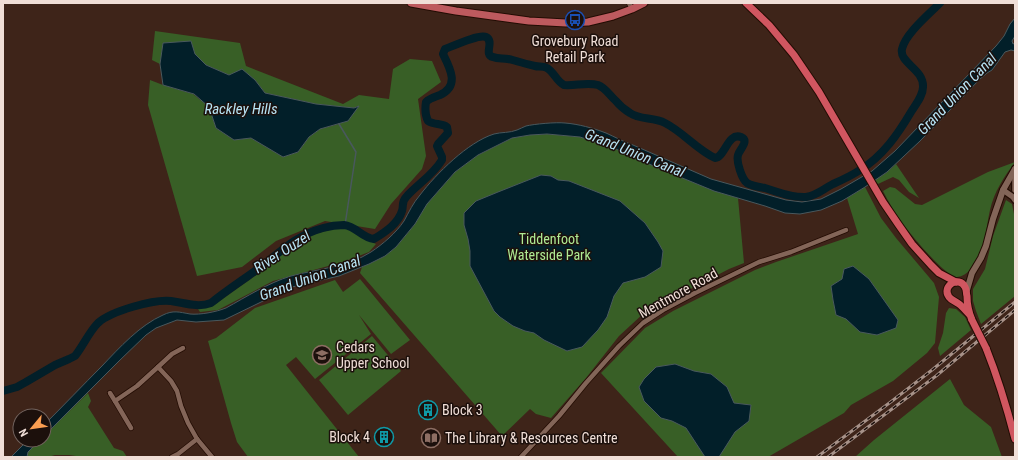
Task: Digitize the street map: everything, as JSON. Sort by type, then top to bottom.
[{"type":"highway","points":[[746,3],[769,25],[794,55],[819,92],[883,202],[912,244],[939,273],[964,285],[971,317],[986,348],[1001,388],[1015,439]]},
{"type":"highway","points":[[939,273],[948,296],[956,301],[971,317]]},
{"type":"highway","points":[[947,291],[950,285],[957,282]]},
{"type":"highway","points":[[956,301],[962,300],[966,292]]},
{"type":"main road","points":[[411,3],[529,21],[566,23],[588,22],[612,16],[630,6],[644,3]]},
{"type":"main road","points":[[966,292],[972,273],[986,246],[993,219],[1004,189],[1015,169]]},
{"type":"main road","points":[[957,282],[972,273]]},
{"type":"street","points":[[1015,169],[1015,191]]},
{"type":"street","points":[[1015,191],[1008,186],[1004,189],[1015,200]]},
{"type":"street","name":"Mentmore Road","points":[[521,457],[559,416],[619,346],[643,323],[663,310],[695,293],[753,265],[798,250],[846,230]]},
{"type":"street","points":[[115,401],[137,386],[172,354],[183,348]]},
{"type":"street","points":[[158,367],[171,381],[177,391],[188,423],[197,439],[212,457]]},
{"type":"street","points":[[110,393],[131,428]]},
{"type":"street","points":[[172,457],[197,439]]},
{"type":"green space","points":[[155,31],[240,43],[246,66],[343,104],[359,95],[389,99],[393,69],[410,59],[432,61],[441,82],[418,99],[426,156],[422,169],[391,204],[375,229],[325,221],[276,241],[242,267],[197,276],[148,105],[150,80],[193,94],[209,107],[216,128],[234,140],[251,138],[283,157],[298,152],[309,137],[320,129],[339,124],[358,106],[354,108],[316,104],[265,93],[255,80],[229,75],[206,65],[195,54],[164,43],[160,64],[152,60]]},
{"type":"green space","name":"Tiddenfoot Waterside Park","points":[[547,134],[580,137],[597,142],[636,157],[697,184],[738,198],[744,263],[729,269],[644,313],[619,336],[586,378],[551,418],[536,414],[530,409],[502,436],[360,273],[362,267],[385,256],[396,247],[415,224],[426,204],[455,172],[478,155],[512,138]]},
{"type":"green space","points":[[1015,162],[1003,179],[994,197],[982,249],[973,266],[966,274],[962,276],[957,277],[944,270],[918,243],[900,220],[883,191],[890,187],[895,188],[915,204],[922,205],[988,172]]},
{"type":"green space","points":[[896,164],[919,198],[909,192],[899,180],[893,177],[878,184],[875,180]]},
{"type":"green space","points":[[865,187],[881,218],[934,283],[939,297],[935,343],[927,353],[893,381],[851,405],[844,413],[768,457],[678,457],[601,373],[645,328],[673,311],[755,270],[858,234],[847,198]]},
{"type":"green space","points":[[1006,200],[1012,204],[1015,219],[1015,296],[981,324],[973,301],[973,289],[985,269],[993,236]]},
{"type":"green space","points":[[339,228],[353,231],[376,244],[369,252],[343,262],[273,281],[218,310],[200,312],[198,309],[214,305],[262,271],[304,237]]},
{"type":"green space","points":[[360,279],[410,340],[391,354],[359,315],[371,334],[315,379],[296,357],[286,365],[359,457],[248,457],[237,442],[208,341],[216,338],[255,308],[335,280],[343,292]]},
{"type":"green space","points":[[949,308],[956,309],[965,317],[971,330],[940,356],[938,348],[943,333],[946,313]]},
{"type":"green space","points":[[372,336],[401,371],[348,415],[319,380]]},
{"type":"green space","points":[[950,379],[964,405],[991,427],[1002,457],[855,457],[874,440]]},
{"type":"green space","points":[[88,393],[91,401],[88,407],[114,448],[123,451],[127,457],[83,457],[55,455],[48,457],[27,457],[28,452],[32,448],[52,448],[52,428]]},
{"type":"water","name":"Grand Union Canal","points":[[1015,18],[1015,36],[1012,41],[1013,44],[1015,43],[1015,51],[1011,50],[1005,52],[992,70],[980,79],[920,141],[887,172],[842,201],[821,210],[800,214],[785,213],[714,191],[616,149],[580,137],[547,134],[512,138],[478,155],[455,172],[427,204],[415,224],[396,247],[385,256],[339,276],[292,287],[224,320],[196,322],[177,320],[156,328],[146,335],[52,428],[52,417],[123,345],[154,319],[170,312],[198,314],[226,308],[282,279],[332,267],[362,257],[371,252],[397,230],[418,198],[453,160],[463,151],[484,138],[494,134],[514,131],[526,126],[556,123],[575,124],[606,133],[711,179],[786,200],[802,202],[821,199],[872,171],[895,151],[996,46],[1004,36]]},
{"type":"water","name":"Rackley Hills","points":[[191,41],[195,54],[206,65],[229,75],[242,69],[255,80],[265,93],[316,104],[354,108],[359,106],[348,121],[320,129],[309,137],[298,152],[283,157],[251,138],[234,140],[216,128],[209,107],[194,94],[163,85],[160,64],[163,43]]},
{"type":"water","points":[[541,175],[551,176],[558,180],[569,181],[620,201],[645,223],[663,251],[661,267],[645,277],[623,283],[614,296],[607,317],[598,330],[582,347],[567,351],[544,340],[534,333],[513,326],[500,317],[494,311],[470,266],[470,251],[464,225],[464,213],[476,201]]},
{"type":"water","points":[[853,266],[869,279],[898,320],[896,328],[877,335],[860,332],[846,319],[836,315],[831,286],[842,279],[844,269]]},
{"type":"water","points":[[675,364],[694,371],[711,374],[727,387],[734,403],[751,405],[749,421],[735,432],[719,457],[705,457],[686,428],[672,421],[661,418],[644,401],[639,387],[644,379],[656,367]]},
{"type":"water","points":[[20,448],[32,448],[28,452],[27,457],[11,457]]},
{"type":"waterway","name":"River Ouzel","points":[[3,391],[17,387],[55,365],[75,356],[98,323],[112,314],[154,302],[171,301],[196,305],[211,303],[297,239],[323,228],[344,225],[352,227],[366,237],[374,239],[387,230],[400,216],[405,198],[434,170],[442,160],[437,146],[448,133],[447,127],[428,121],[425,109],[426,102],[446,91],[452,82],[452,76],[443,54],[445,49],[478,37],[486,37],[489,42],[490,56],[546,67],[559,82],[564,85],[598,85],[630,113],[638,117],[665,123],[715,158],[721,154],[733,138],[737,136],[741,137],[744,143],[738,155],[738,162],[741,174],[747,183],[790,196],[806,197],[817,193],[853,174],[868,164],[883,151],[901,128],[919,100],[923,87],[920,75],[904,58],[902,49],[912,31],[940,3]]},
{"type":"waterway","points":[[339,124],[356,152],[345,225]]},
{"type":"railway","points":[[817,457],[932,370],[1015,302]]},
{"type":"railway","points":[[828,457],[936,376],[1015,310]]},
{"type":"place","name":"Grovebury Road Retail Park","points":[[575,20]]},
{"type":"place","name":"Cedars Upper School","points":[[322,355]]},
{"type":"place","name":"Block 3","points":[[428,410]]},
{"type":"place","name":"Block 4","points":[[384,437]]},
{"type":"place","name":"The Library & Resources Centre","points":[[431,438]]}]
